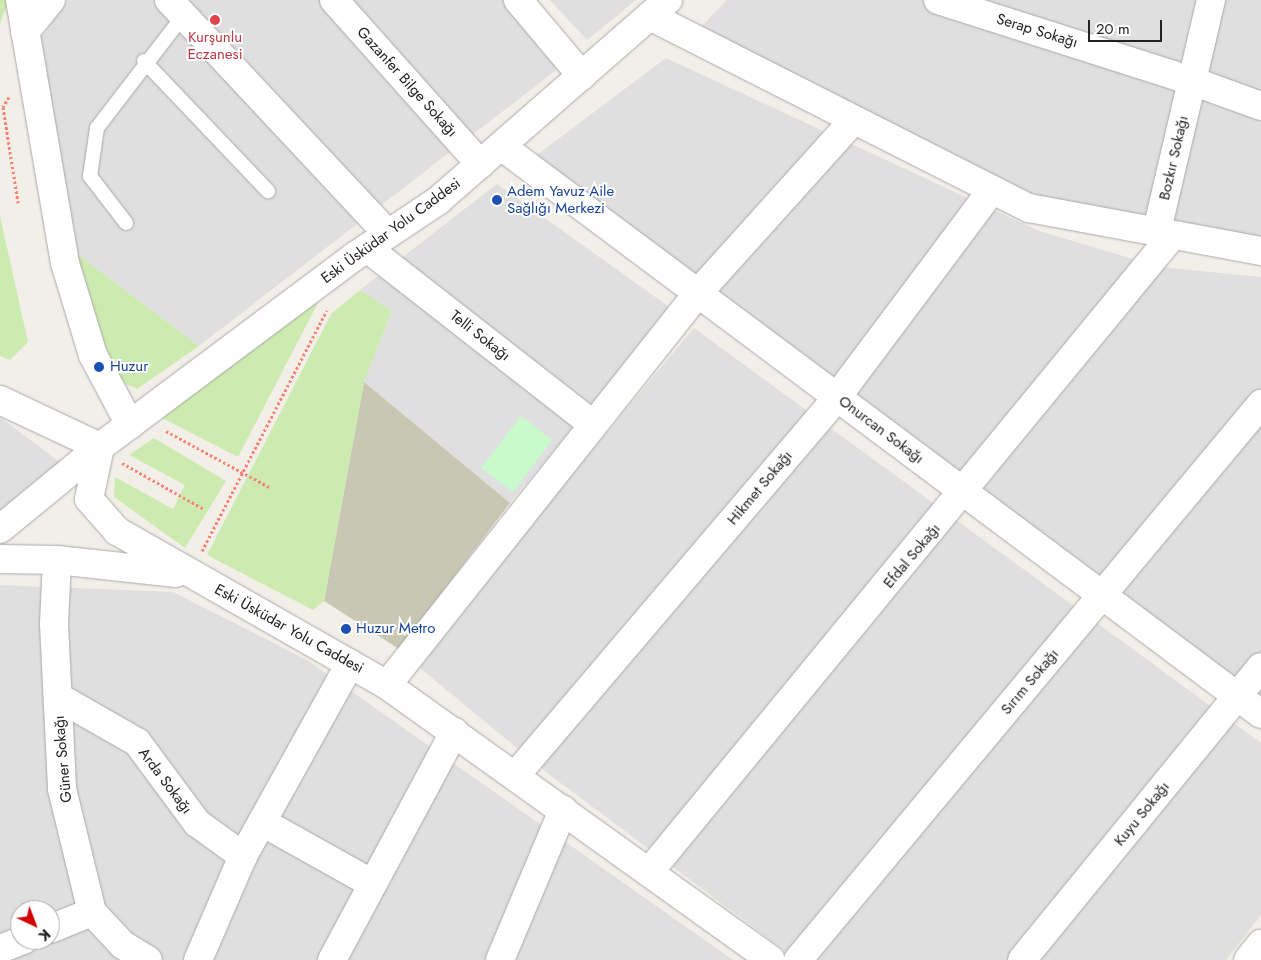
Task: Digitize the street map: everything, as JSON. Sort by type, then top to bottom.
[{"type":"street","points":[[20,0],[65,262],[93,355],[130,425]]},
{"type":"street","points":[[24,32],[51,0]]},
{"type":"street","name":"Gazanfer Bilge Sokağı","points":[[334,0],[480,164]]},
{"type":"street","points":[[518,0],[582,76]]},
{"type":"street","name":"Serap Sokağı","points":[[938,0],[1192,81],[1261,106]]},
{"type":"street","name":"Bozkır Sokağı","points":[[1164,235],[1192,81],[1211,0]]},
{"type":"street","name":"Telli Sokağı","points":[[176,8],[378,241],[592,424]]},
{"type":"street","points":[[659,8],[853,121],[1029,208],[1164,235],[1261,251]]},
{"type":"street","name":"Eski Üsküdar Yolu Caddesi","points":[[0,529],[100,447],[378,241],[439,200],[659,8]]},
{"type":"street","points":[[387,685],[592,424],[698,293],[853,121]]},
{"type":"street","name":"Onurcan Sokağı","points":[[501,146],[1261,714]]},
{"type":"street","name":"Hikmet Sokağı","points":[[515,776],[837,397],[992,190]]},
{"type":"street","name":"Efdal Sokağı","points":[[650,872],[965,492],[1164,235]]},
{"type":"street","points":[[0,400],[100,447]]},
{"type":"street","name":"Sırım Sokağı","points":[[798,960],[1261,404]]},
{"type":"street","name":"Eski Üsküdar Yolu Caddesi","points":[[100,447],[89,499],[117,531],[190,575],[387,685],[771,960]]},
{"type":"street","name":"Eski Üsküdar Yolu Caddesi","points":[[0,559],[56,560],[190,575]]},
{"type":"street","name":"Güner Sokağı","points":[[56,560],[58,697],[62,789],[92,912],[123,945],[148,960]]},
{"type":"street","points":[[198,960],[243,856],[350,664]]},
{"type":"street","name":"Kuyu Sokağı","points":[[1022,960],[1261,667]]},
{"type":"street","name":"Arda Sokağı","points":[[58,697],[137,742],[197,823],[243,856]]},
{"type":"street","points":[[332,960],[454,732]]},
{"type":"street","points":[[500,960],[563,810]]},
{"type":"street","points":[[262,822],[373,884]]},
{"type":"street","points":[[60,925],[92,912]]},
{"type":"street","points":[[1248,960],[1261,944]]},
{"type":"lane","points":[[126,223],[90,176],[97,128],[144,61],[176,8]]},
{"type":"lane","points":[[144,61],[268,191]]},
{"type":"path","points":[[2,107],[18,203]]},
{"type":"path","points":[[190,575],[333,300]]},
{"type":"path","points":[[162,428],[269,487]]},
{"type":"path","points":[[128,466],[204,509]]},
{"type":"shaded area","points":[[67,0],[513,0],[568,61],[199,346],[68,247],[33,50]]},
{"type":"shaded area","points":[[550,0],[636,0],[587,40]]},
{"type":"shaded area","points":[[727,0],[1261,0],[1261,246],[1164,234],[1000,187],[699,29]]},
{"type":"shaded area","points":[[666,58],[1039,231],[1160,267],[1261,277],[1261,702],[794,358],[537,155]]},
{"type":"shaded area","points":[[497,184],[672,309],[510,503],[364,382],[392,311],[360,290]]},
{"type":"shaded area","points":[[694,328],[1261,743],[1261,915],[1226,960],[797,960],[546,772],[414,663]]},
{"type":"shaded area","points":[[364,382],[510,503],[399,649],[324,601]]},
{"type":"shaded area","points":[[0,417],[62,464],[0,523]]},
{"type":"shaded area","points":[[0,585],[173,592],[307,660],[733,960],[0,960]]},
{"type":"green space","points":[[0,0],[9,0],[0,24]]},
{"type":"green space","points":[[0,216],[28,342],[10,360],[0,356]]},
{"type":"green space","points":[[68,247],[199,346],[137,389],[84,366]]},
{"type":"green space","points":[[360,290],[392,311],[364,382],[324,601],[313,610],[207,555],[331,314]]},
{"type":"green space","points":[[322,295],[238,457],[162,418]]},
{"type":"green space","points":[[521,416],[552,440],[513,492],[481,468]]},
{"type":"green space","points":[[154,438],[226,481],[185,548],[114,497],[115,477],[173,509],[185,485],[129,455]]},
{"type":"place","name":"Kurşunlu Eczanesi","points":[[215,20]]},
{"type":"place","name":"Adem Yavuz Aile Sağlığı Merkezi","points":[[497,200]]},
{"type":"place","name":"Huzur","points":[[99,367]]},
{"type":"place","name":"Huzur Metro","points":[[346,629]]}]
